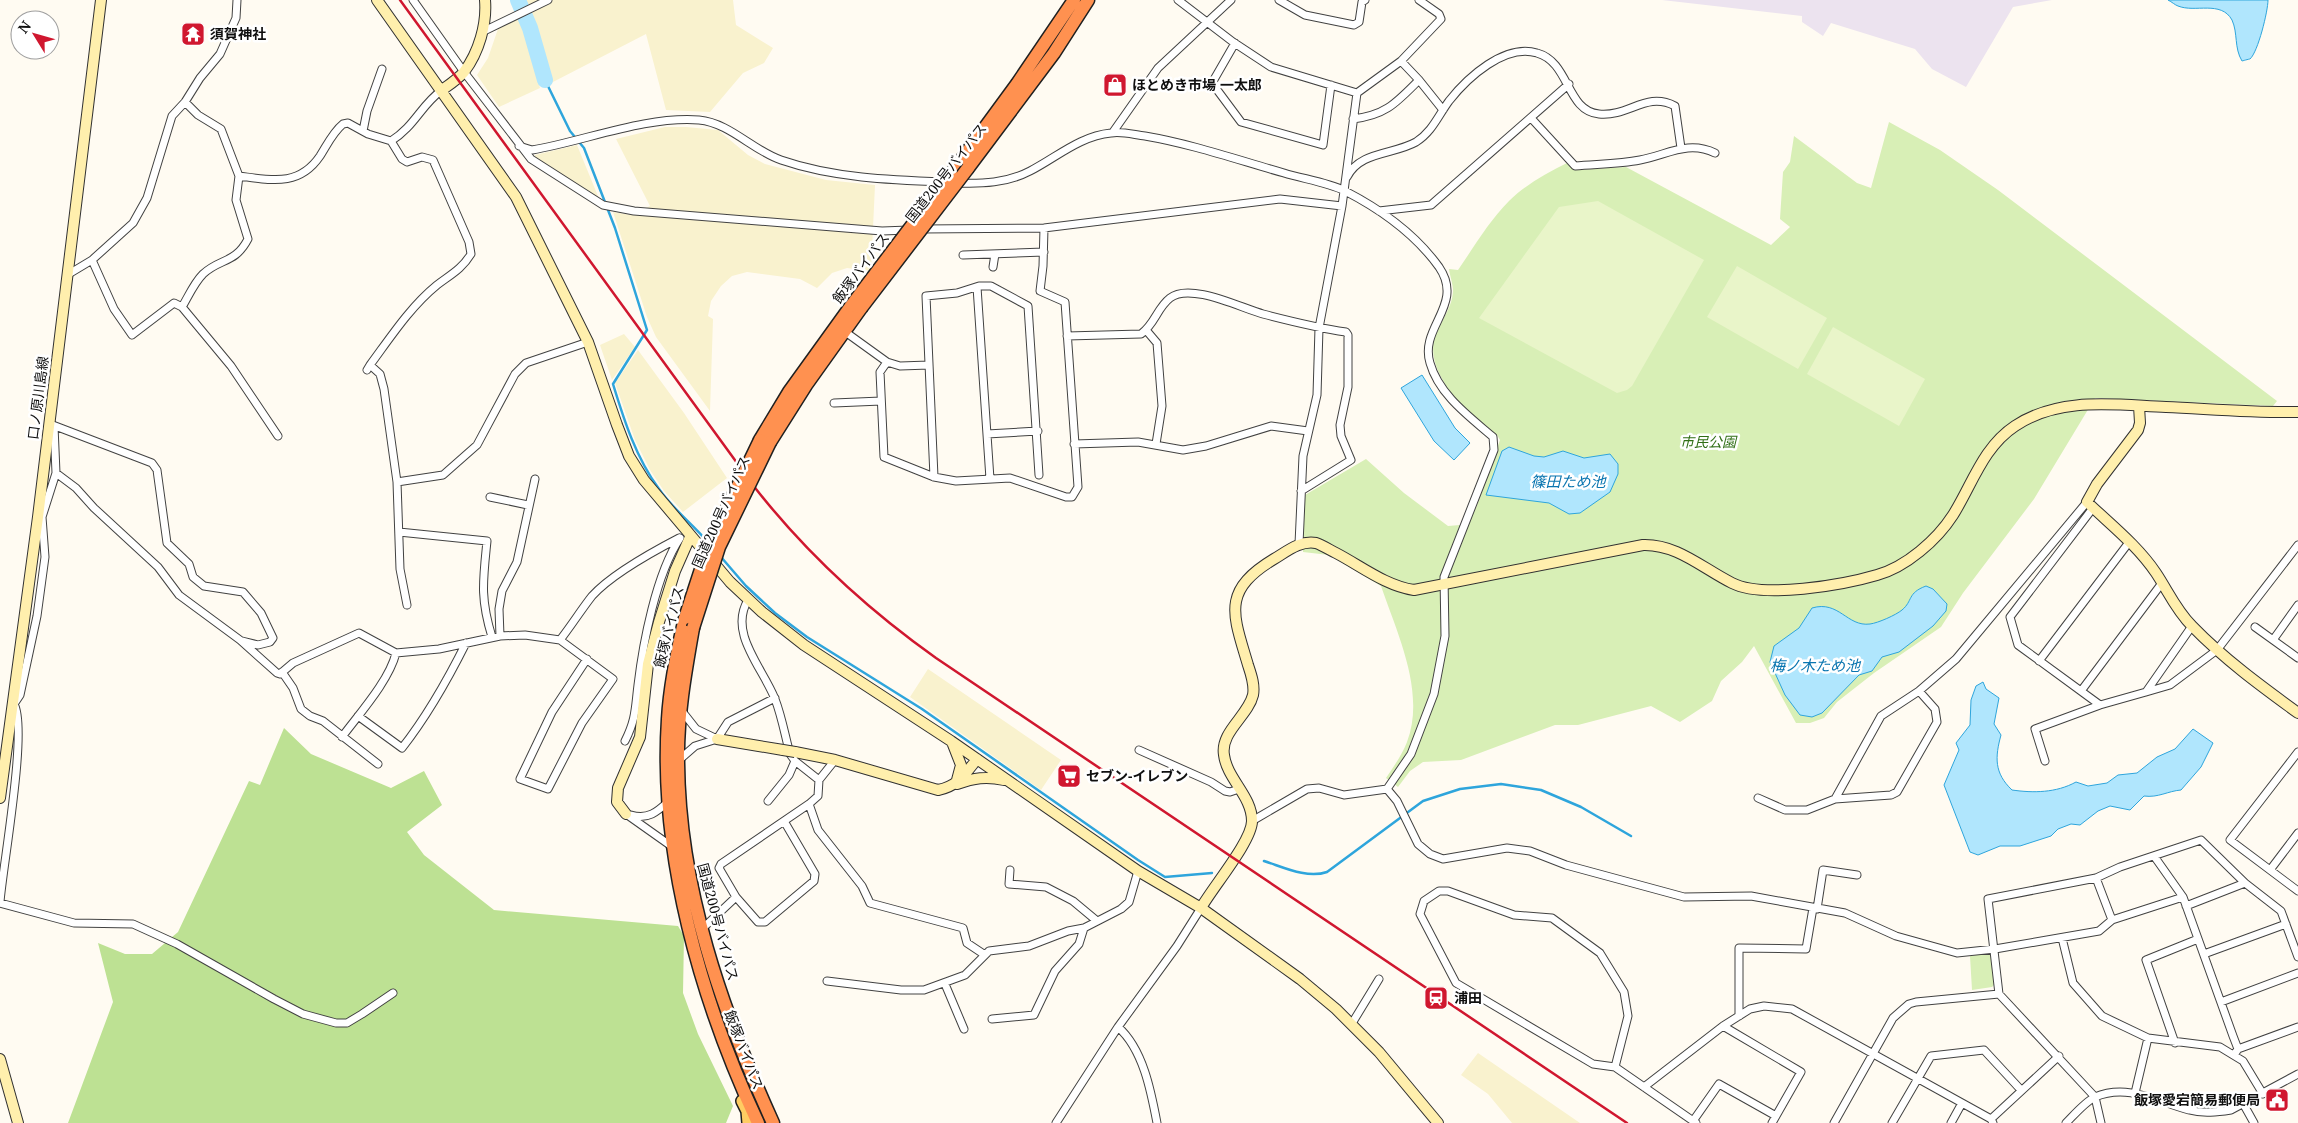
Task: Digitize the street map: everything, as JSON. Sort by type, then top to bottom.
[{"type":"highway","name":"飯塚バイパス","points":[[765,441],[789,392],[856,307],[1017,84],[1074,0]]},
{"type":"highway","name":"国道200号バイパス","points":[[773,1123],[751,1075],[726,1008],[702,929],[684,846],[678,762],[689,623],[719,547],[765,441],[844,331],[856,307],[968,168],[1054,53],[1088,0]]},
{"type":"highway","name":"飯塚バイパス","points":[[689,623],[672,676],[668,719],[669,801],[674,848],[688,926],[723,1041],[738,1081],[758,1123]]},
{"type":"main road","points":[[723,1041],[721,1050],[747,1111],[748,1123]]},
{"type":"street","name":"口ノ原川島線","points":[[0,798],[52,425],[67,275],[101,0]]},
{"type":"street","points":[[67,275],[92,260],[133,223],[147,198],[172,116],[185,102],[200,78],[220,54],[236,18],[237,0]]},
{"type":"street","points":[[377,0],[516,197],[588,342],[629,456],[685,536],[748,600],[804,645],[951,741],[1138,872],[1201,908],[1300,979],[1379,1052],[1438,1123]]},
{"type":"street","points":[[413,0],[464,72],[530,159],[603,205],[634,211],[882,231],[959,228],[1044,228],[1280,199],[1342,206]]},
{"type":"street","points":[[391,141],[410,127],[427,103],[464,72],[482,32],[486,12],[485,0]]},
{"type":"street","points":[[482,32],[548,0]]},
{"type":"street","points":[[1178,0],[1235,43],[1271,67],[1357,93]]},
{"type":"street","points":[[1113,132],[1158,68],[1231,0]]},
{"type":"street","points":[[1279,0],[1305,15],[1354,25],[1359,22],[1362,2],[1365,0]]},
{"type":"street","points":[[1299,544],[1303,456],[1317,395],[1319,328],[1342,206],[1357,93],[1401,61],[1441,19],[1439,14],[1419,0]]},
{"type":"street","points":[[1235,43],[1212,83],[1242,122],[1323,145],[1331,85]]},
{"type":"street","points":[[1344,181],[1351,169],[1359,162],[1410,145],[1423,137],[1450,100],[1497,58],[1516,52],[1536,52],[1557,65],[1579,104],[1598,114],[1616,114],[1657,100],[1675,106],[1682,148]]},
{"type":"street","points":[[1401,61],[1443,110]]},
{"type":"street","points":[[363,131],[367,111],[382,69]]},
{"type":"street","points":[[1353,119],[1374,116],[1386,110],[1397,103],[1419,80]]},
{"type":"street","points":[[1379,211],[1431,205],[1569,84]]},
{"type":"street","points":[[182,308],[205,273],[238,255],[248,239],[236,200],[239,176],[221,129],[198,115],[185,102]]},
{"type":"street","points":[[1531,118],[1575,166],[1641,160],[1682,148],[1700,147],[1715,153]]},
{"type":"street","points":[[519,146],[532,150],[656,123],[701,120],[727,129],[778,159],[819,170],[855,176],[966,184],[1000,182],[1017,177],[1082,141],[1113,132],[1165,140],[1343,190],[1379,211],[1430,256],[1444,276],[1448,288],[1447,301],[1432,332],[1429,344],[1430,363],[1454,403],[1493,437],[1495,442],[1494,450],[1444,578],[1446,585],[1445,636],[1434,694],[1411,754],[1387,789],[1344,795],[1319,788],[1307,789],[1252,821]]},
{"type":"street","points":[[239,176],[274,180],[305,173],[313,166],[343,124],[348,124],[391,141],[402,160],[407,162],[422,157],[433,160],[469,242],[471,254],[460,269],[437,285],[412,311],[368,368],[380,374],[384,389],[397,482],[400,569],[407,605]]},
{"type":"street","points":[[887,362],[880,372],[884,457],[934,477],[956,481],[1010,478],[1066,497],[1072,497],[1078,487],[1065,302],[1040,291],[1044,252],[1044,228]]},
{"type":"street","points":[[963,255],[1044,252]]},
{"type":"street","points":[[993,267],[995,254]]},
{"type":"street","points":[[92,260],[114,309],[132,335],[174,303],[182,308],[231,366],[278,436]]},
{"type":"street","points":[[934,477],[926,296],[957,294],[977,287],[991,286],[1028,306],[1038,431],[1039,475]]},
{"type":"street","points":[[977,287],[990,479]]},
{"type":"street","points":[[1067,336],[1141,334],[1169,298],[1189,294],[1215,298],[1260,313],[1319,328],[1346,332],[1348,335],[1348,387],[1340,426],[1341,436],[1351,460],[1301,491]]},
{"type":"street","points":[[1146,330],[1157,343],[1162,406],[1156,444]]},
{"type":"street","points":[[844,331],[887,362],[900,366],[929,365]]},
{"type":"street","points":[[397,482],[443,475],[477,445],[515,374],[526,364],[588,342]]},
{"type":"street","points":[[834,403],[881,401]]},
{"type":"street","points":[[1056,1123],[1118,1027],[1177,946],[1243,844],[1252,821],[1249,805],[1231,775],[1223,754],[1227,737],[1247,708],[1253,694],[1252,678],[1236,629],[1238,592],[1255,570],[1299,544],[1315,543],[1399,587],[1414,590],[1648,545],[1674,550],[1732,583],[1754,590],[1822,585],[1878,575],[1908,560],[1940,532],[1953,516],[1971,480],[1994,445],[2015,426],[2052,409],[2073,405],[2096,404],[2298,412]]},
{"type":"street","points":[[2100,705],[2018,646],[2010,617],[2090,505],[2097,484],[2138,430],[2140,423],[2139,406]]},
{"type":"street","points":[[40,517],[56,473],[52,425],[152,463],[157,470],[167,543],[189,564],[193,577],[204,586],[243,592],[261,613],[273,638],[270,642],[258,644],[240,640]]},
{"type":"street","points":[[1074,444],[1138,442],[1183,450],[1193,449],[1271,426],[1308,431]]},
{"type":"street","points":[[987,434],[1038,431]]},
{"type":"street","points":[[56,473],[76,488],[94,508],[158,567],[180,595],[240,640],[277,673],[282,672],[293,662],[359,633],[369,637],[388,651],[396,653],[439,650],[500,636],[526,635],[560,640],[587,659],[613,678],[582,723],[548,790],[520,779],[552,712],[587,659]]},
{"type":"street","points":[[500,636],[502,591],[517,562],[534,479]]},
{"type":"street","points":[[490,497],[528,505]]},
{"type":"street","points":[[2090,505],[2130,541],[2162,583],[2176,607],[2192,626],[2217,650],[2298,714]]},
{"type":"street","points":[[1835,800],[1881,716],[1919,691],[1956,659],[2090,505]]},
{"type":"street","points":[[399,532],[488,541],[482,588],[484,610],[492,638]]},
{"type":"street","points":[[560,640],[593,596],[607,583],[659,548],[685,536]]},
{"type":"street","points":[[625,741],[634,723],[638,685],[652,615],[667,563],[685,536]]},
{"type":"street","points":[[674,848],[626,814],[617,802],[618,788],[640,737],[648,664],[658,622],[685,536]]},
{"type":"street","points":[[2039,661],[2130,541]]},
{"type":"street","points":[[2045,761],[2035,729],[2100,705],[2170,685],[2217,650],[2298,545]]},
{"type":"street","points":[[2081,691],[2162,583]]},
{"type":"street","points":[[748,600],[742,611],[743,633],[775,698],[790,754],[795,756],[820,780]]},
{"type":"street","points":[[2273,640],[2298,605]]},
{"type":"street","points":[[2146,692],[2192,626]]},
{"type":"street","points":[[2255,627],[2298,658]]},
{"type":"street","points":[[358,716],[402,748],[420,726],[441,692],[466,644]]},
{"type":"street","points":[[342,737],[392,664],[396,653]]},
{"type":"street","points":[[282,672],[293,688],[301,709],[324,721],[378,764]]},
{"type":"street","points":[[1758,798],[1785,810],[1807,810],[1835,800],[1891,795],[1897,792],[1937,722],[1935,709],[1919,691]]},
{"type":"street","points":[[678,762],[695,746],[717,739],[728,722],[775,698]]},
{"type":"street","points":[[14,704],[18,712],[17,765],[0,902],[74,923],[134,924],[171,940],[295,1010],[336,1023],[347,1022],[362,1014],[393,992]]},
{"type":"street","points":[[681,709],[696,729],[717,739],[783,750],[795,756],[835,760],[938,790],[972,779],[986,777],[1008,781]]},
{"type":"street","points":[[951,741],[956,749],[961,765],[954,785]]},
{"type":"street","points":[[1139,750],[1211,782],[1224,792],[1239,789]]},
{"type":"street","points":[[2298,752],[2230,840],[2298,892]]},
{"type":"street","points":[[768,801],[789,775],[795,756]]},
{"type":"street","points":[[954,785],[961,780],[977,759]]},
{"type":"street","points":[[784,821],[814,874],[814,881],[762,924],[736,897],[719,868],[721,864],[818,796],[820,780],[835,760]]},
{"type":"street","points":[[1387,789],[1397,801],[1418,844],[1430,854],[1443,859],[1507,848],[1530,852],[1566,865],[1684,897],[1751,896],[1845,912],[1896,936],[1957,953],[1994,949],[2099,931],[2112,920],[2182,897]]},
{"type":"street","points":[[626,814],[640,818],[650,816],[669,801]]},
{"type":"street","points":[[809,804],[818,830],[862,886],[870,903],[963,928],[968,943],[986,955]]},
{"type":"street","points":[[2270,870],[2298,834]]},
{"type":"street","points":[[2101,1123],[2095,1097],[2059,1056],[1999,994],[1988,899],[2096,878],[2120,867],[2201,840],[2245,883],[2281,911],[2298,956]]},
{"type":"street","points":[[2154,856],[2182,897],[2221,1002],[2236,1052],[2254,1077],[2263,1094]]},
{"type":"street","points":[[1010,870],[1009,884],[1046,887],[1073,901],[1097,921]]},
{"type":"street","points":[[1739,1016],[1739,948],[1806,949],[1823,870],[1857,875]]},
{"type":"street","points":[[827,981],[901,990],[924,990],[945,984],[965,975],[989,951],[1029,946],[1068,931],[1084,928],[1121,909],[1129,902],[1138,872]]},
{"type":"street","points":[[2096,878],[2112,920]]},
{"type":"street","points":[[2186,906],[2245,883]]},
{"type":"street","points":[[1615,1067],[1628,1016],[1624,992],[1600,953],[1552,918],[1514,916],[1448,891],[1439,891],[1424,900],[1420,914],[1456,983],[1593,1064],[1615,1067],[1695,1122],[1719,1084],[1774,1120],[1801,1072],[1723,1026]]},
{"type":"street","points":[[702,929],[736,897]]},
{"type":"street","points":[[2204,954],[2286,924]]},
{"type":"street","points":[[992,1019],[1034,1015],[1055,971],[1079,944],[1084,928]]},
{"type":"street","points":[[2062,938],[2074,983],[2088,1002],[2102,1016],[2148,1038],[2175,1043],[2220,1047],[2236,1052],[2298,1027]]},
{"type":"street","points":[[2175,1043],[2146,960],[2198,939]]},
{"type":"street","points":[[2221,1002],[2298,973]]},
{"type":"street","points":[[1351,1025],[1379,978]]},
{"type":"street","points":[[945,984],[964,1029]]},
{"type":"street","points":[[1834,1123],[1893,1018],[1909,1004],[1999,994]]},
{"type":"street","points":[[1644,1087],[1723,1026],[1750,1009],[1764,1006],[1792,1009],[1992,1121],[2021,1090],[2059,1056]]},
{"type":"street","points":[[1118,1027],[1129,1036],[1138,1055],[1157,1123]]},
{"type":"street","points":[[2135,1093],[2148,1038]]},
{"type":"street","points":[[1892,1123],[1931,1056],[1984,1050],[2021,1090]]},
{"type":"street","points":[[0,1059],[18,1123]]},
{"type":"street","points":[[2066,1123],[2095,1097],[2118,1093],[2135,1093],[2190,1111],[2220,1112],[2244,1105],[2298,1074]]},
{"type":"street","points":[[1951,1123],[1962,1103]]},
{"type":"street","points":[[2244,1105],[2254,1123]]},
{"type":"shaded area","points":[[525,0],[733,0],[736,25],[773,48],[764,63],[743,73],[710,112],[666,110],[646,34],[551,83]]},
{"type":"shaded area","points":[[1662,0],[2052,0],[2013,7],[1966,87],[1932,69],[1915,49],[1831,23],[1823,36],[1802,22],[1802,16]]},
{"type":"shaded area","points":[[518,18],[526,36],[540,88],[499,107],[477,75],[488,58],[499,26]]},
{"type":"shaded area","points":[[665,127],[718,130],[748,155],[765,164],[826,180],[875,185],[871,271],[847,268],[832,273],[817,288],[800,279],[747,272],[732,276],[721,286],[711,301],[708,316],[713,319],[710,411],[656,337],[647,317],[613,212],[631,215],[650,206],[616,139]]},
{"type":"shaded area","points":[[577,145],[600,201],[535,159],[535,155]]},
{"type":"shaded area","points":[[624,334],[635,347],[612,380],[600,345]]},
{"type":"shaded area","points":[[638,350],[684,413],[727,478],[683,512],[664,491],[650,470],[635,440],[615,383]]},
{"type":"shaded area","points":[[928,669],[1061,760],[1041,790],[910,697]]},
{"type":"shaded area","points":[[1478,1053],[1580,1123],[1512,1123],[1488,1094],[1461,1075]]},
{"type":"green space","name":"市民公園","points":[[1889,122],[1940,150],[1998,190],[2277,401],[2273,406],[2095,398],[2034,499],[1963,593],[1941,627],[1874,673],[1837,702],[1824,718],[1810,723],[1796,723],[1754,646],[1742,662],[1721,681],[1712,701],[1680,722],[1651,706],[1578,725],[1555,725],[1461,760],[1423,762],[1410,771],[1398,787],[1386,778],[1405,747],[1412,723],[1413,703],[1407,663],[1381,586],[1329,555],[1303,552],[1305,495],[1366,459],[1404,493],[1448,526],[1460,525],[1476,508],[1500,440],[1497,435],[1475,419],[1464,408],[1444,382],[1437,368],[1433,354],[1434,341],[1448,311],[1453,291],[1449,269],[1458,270],[1482,234],[1515,195],[1536,180],[1567,163],[1575,170],[1626,167],[1771,245],[1790,227],[1780,219],[1783,172],[1790,162],[1794,136],[1857,183],[1871,188]]},
{"type":"green space","points":[[1598,201],[1704,260],[1632,386],[1627,390],[1617,393],[1479,318],[1559,207]]},
{"type":"green space","points":[[1737,266],[1827,318],[1798,369],[1707,317]]},
{"type":"green space","points":[[1833,327],[1925,379],[1899,426],[1807,374]]},
{"type":"green space","points":[[284,728],[311,754],[391,788],[424,771],[442,805],[407,832],[424,855],[494,910],[678,926],[684,936],[683,993],[698,1034],[733,1106],[726,1123],[68,1123],[113,1002],[98,943],[125,954],[152,954],[178,932],[249,781],[260,785]]},
{"type":"green space","points":[[1989,953],[1993,956],[1994,985],[1992,987],[1972,990],[1970,956]]},
{"type":"water","points":[[2168,0],[2268,0],[2262,31],[2253,55],[2250,59],[2242,61],[2238,51],[2232,20],[2221,10],[2185,8],[2177,6]]},
{"type":"water","points":[[1422,375],[1455,428],[1470,443],[1454,460],[1434,441],[1401,388]]},
{"type":"water","name":"篠田ため池","points":[[1509,447],[1534,456],[1544,457],[1563,451],[1584,458],[1610,454],[1618,464],[1618,474],[1610,492],[1580,513],[1569,514],[1549,503],[1486,495],[1502,451]]},
{"type":"water","name":"梅ノ木ため池","points":[[1926,586],[1933,589],[1947,604],[1946,611],[1933,626],[1899,652],[1882,657],[1872,671],[1859,675],[1822,713],[1812,717],[1800,715],[1785,695],[1770,662],[1774,646],[1799,628],[1812,608],[1829,608],[1836,610],[1855,622],[1870,624],[1899,612],[1905,607],[1916,591]]},
{"type":"water","points":[[1983,682],[1986,689],[1999,698],[1994,724],[2001,735],[1997,758],[1999,771],[2006,784],[2012,790],[2028,792],[2052,790],[2076,782],[2088,786],[2107,783],[2118,775],[2137,773],[2157,757],[2175,749],[2193,729],[2213,743],[2201,767],[2181,790],[2154,796],[2144,796],[2130,810],[2110,806],[2098,811],[2080,825],[2071,824],[2058,829],[2051,836],[2020,846],[2000,846],[1978,855],[1970,852],[1944,785],[1959,750],[1956,743],[1970,725],[1971,700],[1976,686]]},
{"type":"waterway","points":[[518,0],[530,28],[545,80]]},
{"type":"waterway","points":[[545,80],[570,131],[584,148],[615,228],[647,330],[613,384],[626,425],[637,452],[659,489],[706,540]]},
{"type":"waterway","points":[[721,557],[746,586],[775,613],[807,637],[922,709],[1138,860],[1165,877],[1212,873]]},
{"type":"waterway","points":[[1264,861],[1303,873],[1319,874],[1327,872],[1423,801],[1460,789],[1501,784],[1541,790],[1581,807],[1631,836]]},
{"type":"railway","points":[[400,0],[756,489],[796,536],[840,580],[886,620],[936,658],[1627,1123]]},
{"type":"place","name":"須賀神社","points":[[193,34]]},
{"type":"place","name":"ほとめき市場 一太郎","points":[[1115,85]]},
{"type":"place","name":"セブン-イレブン","points":[[1069,776]]},
{"type":"place","name":"浦田","points":[[1436,998]]},
{"type":"place","name":"飯塚愛宕簡易郵便局","points":[[2277,1100]]}]
